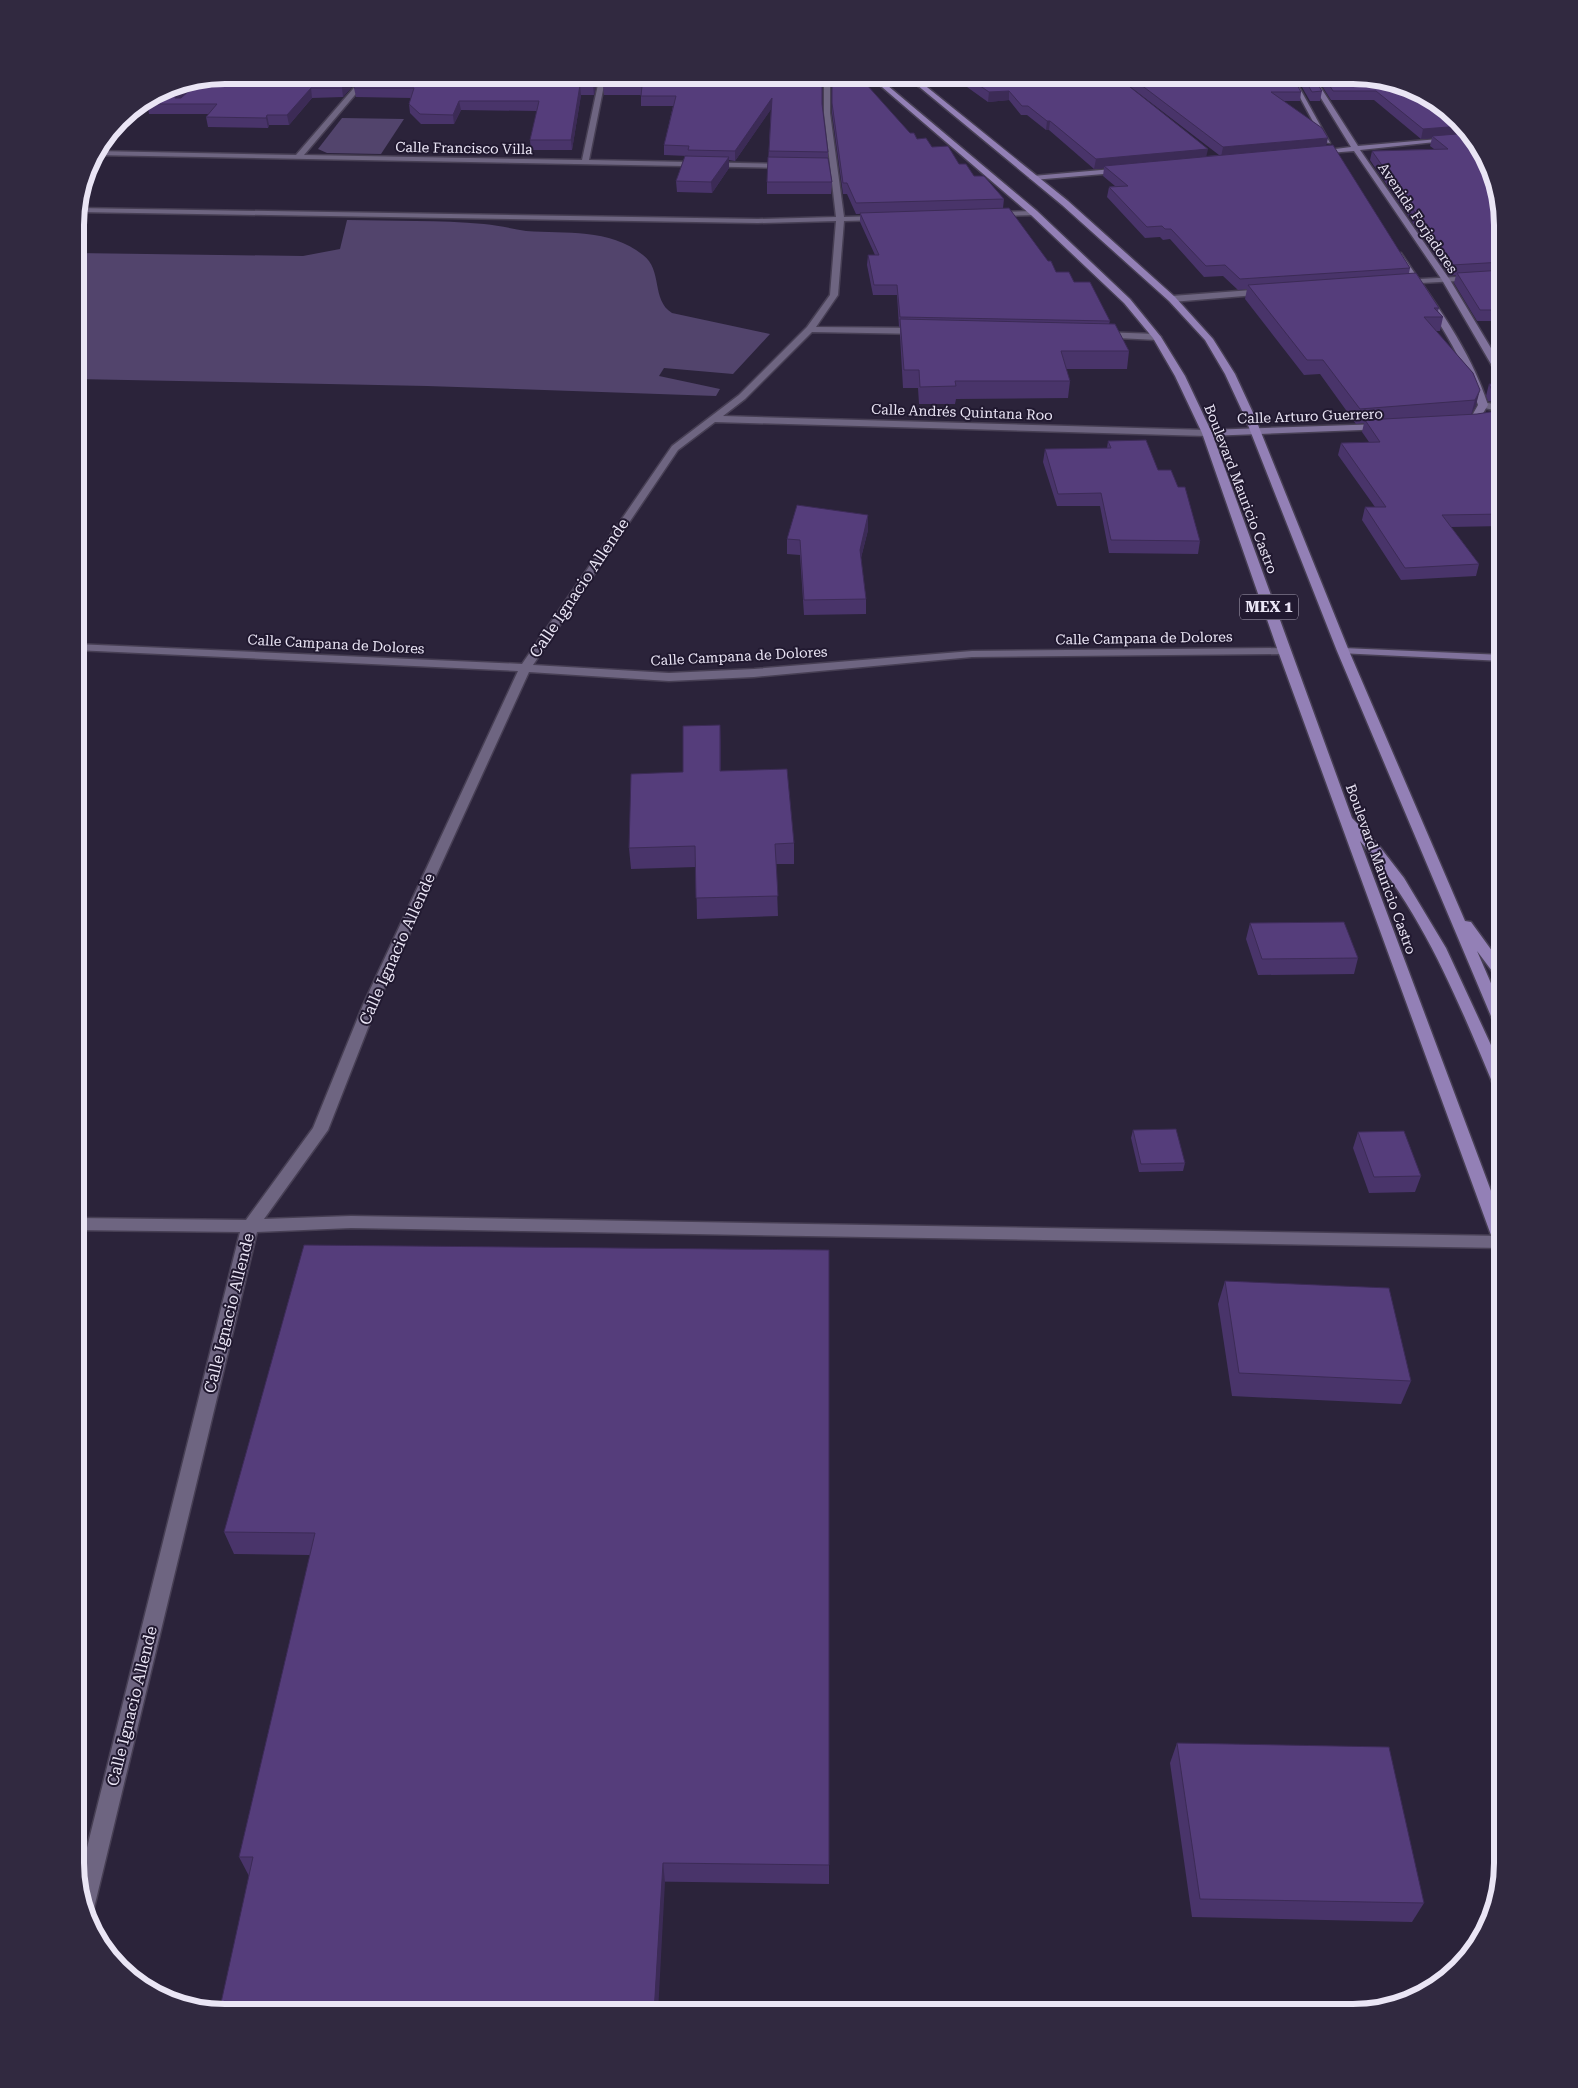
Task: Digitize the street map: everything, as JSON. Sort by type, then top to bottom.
[{"type":"main road","name":"Boulevard Mauricio Castro","points":[[882,84],[1034,213],[1127,301],[1157,337],[1207,433],[1284,651],[1494,1222]]},
{"type":"main road","name":"Boulevard Mauricio Castro","points":[[918,84],[1034,178],[1172,299],[1213,346],[1230,374],[1256,433],[1343,651],[1494,1007]]},
{"type":"main road","points":[[1295,84],[1338,159]]},
{"type":"main road","name":"Avenida Forjadores","points":[[1316,84],[1356,149],[1446,280],[1494,361]]},
{"type":"main road","points":[[1304,153],[1454,140]]},
{"type":"main road","points":[[1034,178],[1131,169]]},
{"type":"main road","points":[[1394,249],[1458,347],[1480,393],[1483,405],[1469,421],[1494,416]]},
{"type":"main road","name":"Calle Arturo Guerrero","points":[[1207,433],[1256,433],[1394,426]]},
{"type":"main road","points":[[1343,651],[1494,658]]},
{"type":"main road","points":[[1345,816],[1375,846],[1414,906],[1459,985],[1494,1068]]},
{"type":"main road","points":[[1450,904],[1494,964]]},
{"type":"street","points":[[297,158],[360,84]]},
{"type":"street","points":[[585,163],[601,84]]},
{"type":"street","name":"Calle Ignacio Allende","points":[[87,1893],[250,1226],[320,1130],[370,1005],[525,668],[675,448],[742,397],[810,329],[834,295],[840,219],[827,113],[827,84]]},
{"type":"street","name":"Calle Francisco Villa","points":[[103,154],[794,166]]},
{"type":"street","points":[[824,166],[834,166]]},
{"type":"street","points":[[85,210],[758,221],[889,218]]},
{"type":"street","points":[[986,214],[1034,213]]},
{"type":"street","points":[[1396,283],[1484,277]]},
{"type":"street","points":[[1172,299],[1279,291]]},
{"type":"street","points":[[810,329],[929,332]]},
{"type":"street","points":[[1088,335],[1157,337]]},
{"type":"street","points":[[1483,405],[1494,412]]},
{"type":"street","name":"Calle Andrés Quintana Roo","points":[[715,419],[1207,433]]},
{"type":"street","name":"Calle Campana de Dolores","points":[[84,647],[525,668],[669,677],[754,673],[972,654],[1284,651]]},
{"type":"street","points":[[84,1224],[250,1226],[371,1222],[1494,1244]]},
{"type":"shaded area","points":[[342,118],[404,119],[381,154],[327,153],[318,149]]},
{"type":"shaded area","points":[[347,220],[467,223],[494,225],[526,231],[602,236],[630,246],[649,261],[653,269],[661,301],[672,313],[770,334],[733,374],[664,368],[659,376],[720,389],[716,396],[427,386],[84,379],[84,253],[303,256],[340,249]]},
{"type":"building","points":[[216,84],[345,84],[342,88],[311,88],[287,115],[267,115],[266,118],[206,117],[217,104],[152,104],[176,92],[175,98],[181,98],[193,87]]},
{"type":"building","points":[[357,84],[593,84],[580,85],[571,140],[530,140],[539,101],[459,101],[453,115],[420,114],[409,104],[414,88],[354,88]]},
{"type":"building","points":[[603,84],[822,84],[822,104],[828,152],[769,151],[772,98],[735,151],[688,150],[689,146],[664,145],[676,96],[641,96],[642,86],[603,86]]},
{"type":"building","points":[[832,84],[866,84],[910,133],[914,133],[917,139],[926,138],[932,147],[948,146],[959,164],[966,164],[974,176],[984,176],[1004,199],[856,203],[847,183],[843,183],[832,103]]},
{"type":"building","points":[[977,84],[1126,84],[1208,149],[1096,159],[1050,121],[1047,121],[1028,106],[1022,106],[1009,91],[989,92]]},
{"type":"building","points":[[1140,84],[1297,84],[1301,92],[1271,92],[1322,128],[1328,138],[1223,147]]},
{"type":"building","points":[[1307,84],[1318,84],[1322,91],[1312,92]]},
{"type":"building","points":[[1329,84],[1362,84],[1381,86],[1399,91],[1424,103],[1454,127],[1423,129],[1376,91],[1333,91]]},
{"type":"building","points":[[1460,134],[1480,162],[1493,206],[1494,263],[1452,265],[1372,151],[1448,149],[1432,136]]},
{"type":"building","points":[[1333,145],[1410,268],[1240,279],[1225,265],[1206,266],[1171,229],[1165,229],[1162,226],[1147,227],[1109,187],[1128,186],[1104,166]]},
{"type":"building","points":[[685,156],[729,157],[711,182],[676,181]]},
{"type":"building","points":[[768,157],[828,158],[832,182],[767,182]]},
{"type":"building","points":[[1009,208],[1048,261],[1051,261],[1056,272],[1069,272],[1074,282],[1090,282],[1110,321],[900,317],[897,285],[874,285],[868,255],[879,255],[860,213]]},
{"type":"building","points":[[1494,271],[1494,310],[1480,310],[1457,273]]},
{"type":"building","points":[[1416,273],[1439,308],[1434,308],[1443,317],[1424,317],[1473,373],[1480,390],[1475,400],[1360,409],[1323,360],[1307,360],[1248,285]]},
{"type":"building","points":[[900,319],[1115,324],[1129,351],[1061,351],[1070,381],[955,381],[956,386],[920,387],[919,370],[904,370]]},
{"type":"building","points":[[1489,384],[1494,384],[1494,390]]},
{"type":"building","points":[[1494,411],[1494,514],[1442,515],[1479,564],[1405,568],[1365,507],[1386,507],[1341,443],[1380,442],[1365,420]]},
{"type":"building","points":[[1146,440],[1158,470],[1171,470],[1178,487],[1185,487],[1200,541],[1111,540],[1101,493],[1058,494],[1045,449],[1111,448],[1108,441]]},
{"type":"building","points":[[797,505],[868,515],[860,550],[866,599],[804,600],[800,540],[787,539]]},
{"type":"building","points":[[720,725],[720,771],[787,769],[794,843],[775,844],[778,896],[696,898],[695,846],[629,848],[631,774],[683,772],[683,726]]},
{"type":"building","points":[[1344,922],[1358,958],[1262,959],[1250,923]]},
{"type":"building","points":[[1176,1129],[1185,1163],[1141,1164],[1133,1130]]},
{"type":"building","points":[[1404,1131],[1421,1176],[1374,1177],[1358,1132]]},
{"type":"building","points":[[304,1245],[829,1250],[829,1865],[663,1863],[655,2004],[221,2004],[253,1857],[239,1857],[315,1533],[224,1532]]},
{"type":"building","points":[[1225,1281],[1389,1288],[1411,1381],[1239,1373]]},
{"type":"building","points":[[1177,1743],[1389,1747],[1424,1903],[1200,1899]]}]
